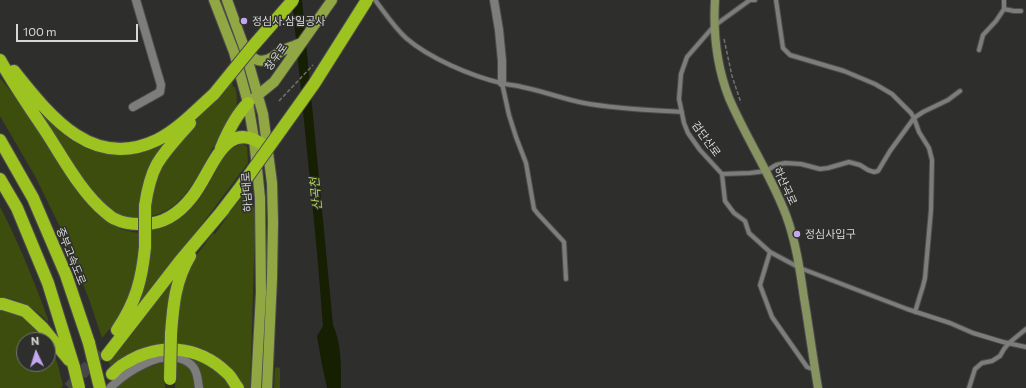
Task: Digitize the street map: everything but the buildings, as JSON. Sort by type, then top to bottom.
[{"type":"highway","points":[[224,209],[106,351],[136,297],[142,273],[145,206],[148,186],[156,166],[163,155],[292,0]]},
{"type":"highway","points":[[170,384],[171,334],[174,299],[177,284],[183,269],[189,258],[314,84],[367,0]]},
{"type":"highway","points":[[0,53],[43,107],[56,120],[79,137],[102,147],[115,149],[129,148],[156,140],[169,133],[182,123],[214,94]]},
{"type":"highway","points":[[0,60],[71,171],[89,196],[100,208],[114,219],[134,224],[147,225],[161,222],[178,212],[192,197],[220,150],[240,111],[253,99]]},
{"type":"highway","points":[[220,150],[229,142],[241,136],[248,136],[260,142],[267,148]]},
{"type":"highway","name":"중부고속도로","points":[[0,140],[33,198],[66,275],[89,343],[100,388]]},
{"type":"highway","points":[[0,179],[17,208],[48,283],[79,388]]},
{"type":"highway","points":[[0,304],[25,311],[47,332],[74,367]]},
{"type":"highway","points":[[112,374],[124,364],[140,356],[164,349],[180,349],[204,356],[213,362],[228,373],[238,388]]},
{"type":"main road","name":"하남대로","points":[[214,0],[253,99],[263,114],[272,183],[273,222],[267,388]]},
{"type":"main road","name":"하남대로","points":[[227,0],[244,47],[253,99],[254,139],[260,198],[261,294],[256,388]]},
{"type":"main road","name":"창우로","points":[[253,99],[274,82],[332,1]]},
{"type":"main road","points":[[244,47],[250,56],[256,60],[267,61],[280,51],[301,43]]},
{"type":"street","points":[[134,107],[160,92],[161,85],[136,0]]},
{"type":"street","points":[[494,0],[499,30],[502,83]]},
{"type":"street","name":"하산곡로","points":[[715,0],[714,26],[723,80],[729,98],[775,189],[786,215],[795,244],[818,388]]},
{"type":"street","points":[[110,388],[120,378],[132,370],[148,363],[162,358],[179,358],[188,362],[195,369],[199,388]]},
{"type":"lane","points":[[375,0],[396,27],[421,49],[465,71],[484,78],[586,103],[619,108],[682,112]]},
{"type":"lane","name":"검단산로","points":[[722,174],[700,150],[688,133],[684,123],[680,99],[682,74],[687,57],[714,26],[750,0],[755,0]]},
{"type":"lane","points":[[776,0],[783,48],[790,55],[844,71],[875,84],[892,94],[911,113],[919,132],[929,148],[932,160],[931,210],[925,278],[915,312]]},
{"type":"lane","points":[[979,50],[983,35],[996,21],[1004,9],[1004,0]]},
{"type":"lane","points":[[1004,9],[1021,11]]},
{"type":"lane","points":[[502,83],[509,115],[526,163],[534,209],[564,242],[566,279]]},
{"type":"lane","points":[[960,91],[948,100],[914,118],[890,151],[878,172],[868,170],[860,165],[849,162],[820,169],[785,162],[766,171],[722,174],[725,201],[734,213],[745,221],[749,233],[770,252],[800,268],[915,312],[950,323],[973,333],[1026,347]]},
{"type":"lane","points":[[770,252],[760,285],[772,317],[807,367],[815,370]]},
{"type":"lane","points":[[969,388],[975,370],[982,363],[992,361],[1000,356],[1004,349],[1026,329]]},
{"type":"path","points":[[280,101],[300,79]]},
{"type":"green space","points":[[0,78],[27,114],[92,209],[116,227],[140,233],[139,261],[131,298],[114,324],[102,338],[89,299],[63,233],[35,176],[0,116]]},
{"type":"green space","points":[[232,81],[237,96],[237,106],[235,112],[194,182],[180,200],[171,207],[161,213],[150,216],[153,190],[162,164],[181,137]]},
{"type":"green space","points":[[25,94],[59,131],[71,140],[88,149],[110,154],[165,142],[159,150],[140,219],[126,217],[115,213],[95,198]]},
{"type":"green space","points":[[242,144],[247,146],[248,163],[165,273],[138,306],[145,283],[149,230],[169,225],[178,220],[194,206],[206,189],[226,154],[236,146]]},
{"type":"green space","points":[[250,188],[252,204],[255,210],[255,229],[250,388],[245,388],[239,378],[225,362],[216,356],[198,347],[176,343],[181,289],[193,260],[213,233],[215,234],[227,215],[244,195],[246,196],[246,192]]},
{"type":"green space","points":[[0,207],[26,262],[48,322],[38,312],[27,305],[0,297]]},
{"type":"green space","points":[[174,276],[166,344],[158,344],[136,350],[110,366],[109,362]]},
{"type":"green space","points":[[0,309],[21,314],[40,332],[16,332],[16,372],[56,372],[56,360],[63,385],[61,388],[0,388]]},
{"type":"green space","points":[[188,357],[210,363],[234,388],[203,388],[200,370]]},
{"type":"green space","points":[[176,360],[186,363],[193,373],[195,388],[175,388]]},
{"type":"green space","points":[[166,362],[165,388],[116,388],[133,375]]},
{"type":"green space","points":[[278,367],[280,369],[280,388],[274,388],[275,368]]},
{"type":"water","name":"산곡천","points":[[292,0],[302,0],[333,325],[338,340],[340,356],[341,388],[327,388],[317,336],[323,326]]},
{"type":"tunnel","points":[[69,388],[104,347]]},
{"type":"place","name":"정심사.삼일공사","points":[[244,21]]},
{"type":"place","name":"정심사입구","points":[[797,234]]}]
